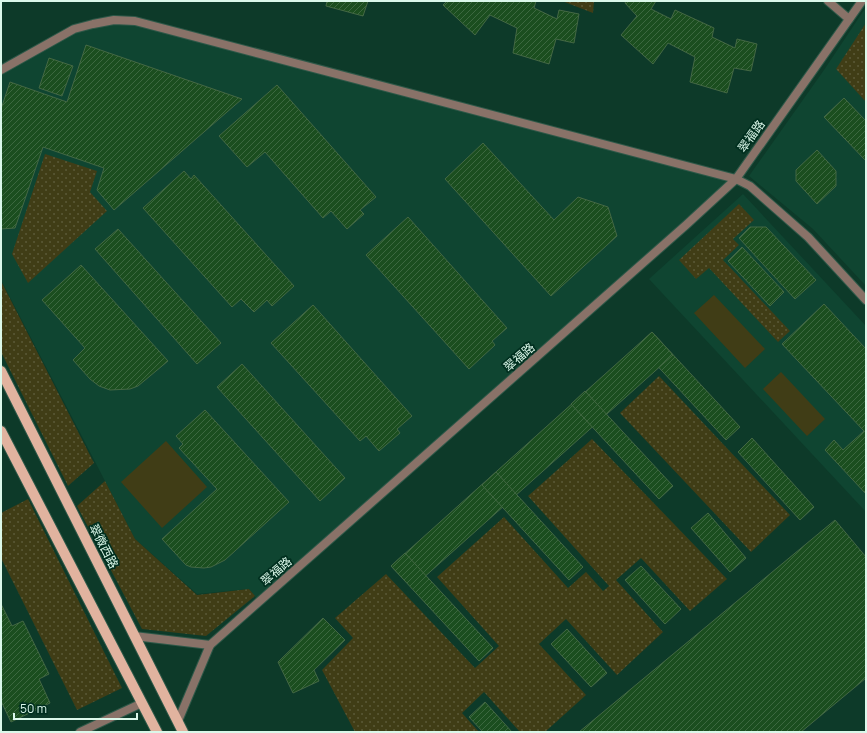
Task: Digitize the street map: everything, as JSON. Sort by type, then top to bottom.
[{"type":"main road","name":"翠微西路","points":[[1,371],[183,732]]},
{"type":"main road","points":[[1,431],[157,732]]},
{"type":"street","points":[[828,1],[849,19]]},
{"type":"street","name":"翠福路","points":[[210,645],[681,230],[736,179],[862,1]]},
{"type":"street","points":[[1,70],[74,29],[114,20],[135,21],[736,179],[750,186],[808,237],[866,300]]},
{"type":"street","points":[[134,636],[210,645],[178,722]]},
{"type":"street","points":[[80,732],[142,703]]},
{"type":"shaded area","points":[[562,1],[594,1],[593,13]]},
{"type":"shaded area","points":[[866,7],[866,286],[813,229],[749,176],[824,70]]},
{"type":"shaded area","points":[[135,22],[735,179],[259,602],[249,589],[197,594],[135,539],[1,280],[1,71],[74,30],[94,24]]},
{"type":"shaded area","points":[[866,23],[866,102],[836,69]]},
{"type":"shaded area","points":[[45,154],[97,171],[90,192],[107,211],[28,283],[12,254]]},
{"type":"shaded area","points":[[743,194],[866,326],[866,512],[649,279]]},
{"type":"shaded area","points":[[739,204],[754,220],[733,239],[739,245],[723,260],[790,331],[778,342],[709,268],[696,279],[679,260]]},
{"type":"shaded area","points":[[1,281],[94,463],[68,486],[1,352]]},
{"type":"shaded area","points":[[714,295],[765,349],[745,368],[694,313]]},
{"type":"shaded area","points":[[781,372],[825,419],[807,436],[763,389]]},
{"type":"shaded area","points":[[659,376],[790,515],[751,552],[620,413]]},
{"type":"shaded area","points":[[592,439],[727,579],[690,611],[641,558],[616,580],[663,632],[617,675],[566,619],[539,644],[586,695],[545,732],[520,732],[484,692],[462,713],[479,732],[355,732],[322,670],[353,638],[335,618],[386,574],[475,668],[499,646],[437,577],[504,517],[568,588],[586,572],[603,591],[609,586],[528,496]]},
{"type":"shaded area","points":[[166,441],[207,487],[162,528],[121,482]]},
{"type":"shaded area","points":[[105,481],[135,539],[197,595],[249,589],[255,596],[206,636],[142,629],[77,506]]},
{"type":"shaded area","points":[[28,499],[122,688],[77,710],[1,558],[1,513]]},
{"type":"building","points":[[327,1],[368,1],[363,16],[326,6]]},
{"type":"building","points":[[447,1],[536,1],[534,8],[557,19],[559,10],[579,14],[574,43],[556,39],[549,64],[513,53],[517,28],[490,15],[475,35],[443,5]]},
{"type":"building","points":[[626,1],[656,1],[651,9],[671,19],[675,10],[714,28],[712,37],[735,48],[737,39],[757,44],[751,71],[734,68],[727,93],[690,82],[695,57],[668,43],[653,64],[621,35],[637,16],[625,3]]},
{"type":"building","points":[[86,45],[242,99],[114,210],[97,190],[104,168],[43,147],[15,228],[1,229],[1,109],[10,82],[67,102]]},
{"type":"building","points":[[49,58],[73,66],[62,96],[39,88]]},
{"type":"building","points":[[277,85],[376,197],[360,210],[364,214],[347,229],[331,211],[323,218],[265,152],[247,167],[219,136]]},
{"type":"building","points":[[844,98],[866,121],[866,161],[824,117]]},
{"type":"building","points":[[483,143],[554,220],[578,197],[608,207],[617,236],[551,296],[445,179]]},
{"type":"building","points":[[817,150],[836,171],[836,186],[817,204],[796,181],[796,170]]},
{"type":"building","points":[[184,171],[191,179],[194,175],[294,286],[272,306],[267,300],[254,312],[241,299],[232,307],[143,208]]},
{"type":"building","points":[[408,217],[507,328],[492,341],[495,345],[469,369],[366,255]]},
{"type":"building","points":[[750,227],[766,227],[816,280],[795,299],[739,238]]},
{"type":"building","points":[[118,229],[221,343],[197,364],[95,249]]},
{"type":"building","points":[[742,247],[784,292],[770,306],[728,261]]},
{"type":"building","points":[[81,265],[168,361],[138,386],[130,389],[110,390],[99,386],[90,379],[73,360],[85,348],[42,300]]},
{"type":"building","points":[[824,304],[866,349],[866,494],[825,450],[834,440],[843,450],[864,431],[782,344]]},
{"type":"building","points":[[313,305],[412,416],[397,429],[400,433],[379,451],[366,436],[360,441],[271,343]]},
{"type":"building","points":[[652,332],[740,427],[726,440],[638,345]]},
{"type":"building","points":[[652,332],[673,355],[412,588],[391,566]]},
{"type":"building","points":[[242,364],[345,478],[320,501],[217,387]]},
{"type":"building","points":[[585,391],[673,486],[659,499],[571,404]]},
{"type":"building","points":[[205,410],[289,502],[225,560],[211,567],[204,568],[186,565],[162,539],[217,489],[179,448],[183,444],[176,436]]},
{"type":"building","points":[[752,438],[814,507],[800,520],[738,452]]},
{"type":"building","points":[[496,472],[583,567],[569,580],[482,485]]},
{"type":"building","points":[[708,513],[746,558],[730,572],[691,528]]},
{"type":"building","points":[[835,520],[866,557],[866,678],[801,732],[579,732]]},
{"type":"building","points":[[405,553],[493,648],[479,661],[391,566]]},
{"type":"building","points":[[641,566],[681,609],[665,624],[625,580]]},
{"type":"building","points":[[1,604],[12,626],[23,621],[49,674],[39,679],[50,703],[11,722],[1,701]]},
{"type":"building","points":[[323,618],[345,640],[314,670],[319,681],[293,693],[278,662]]},
{"type":"building","points":[[567,629],[607,673],[591,687],[551,644]]},
{"type":"building","points":[[485,702],[512,732],[483,732],[469,717]]}]
